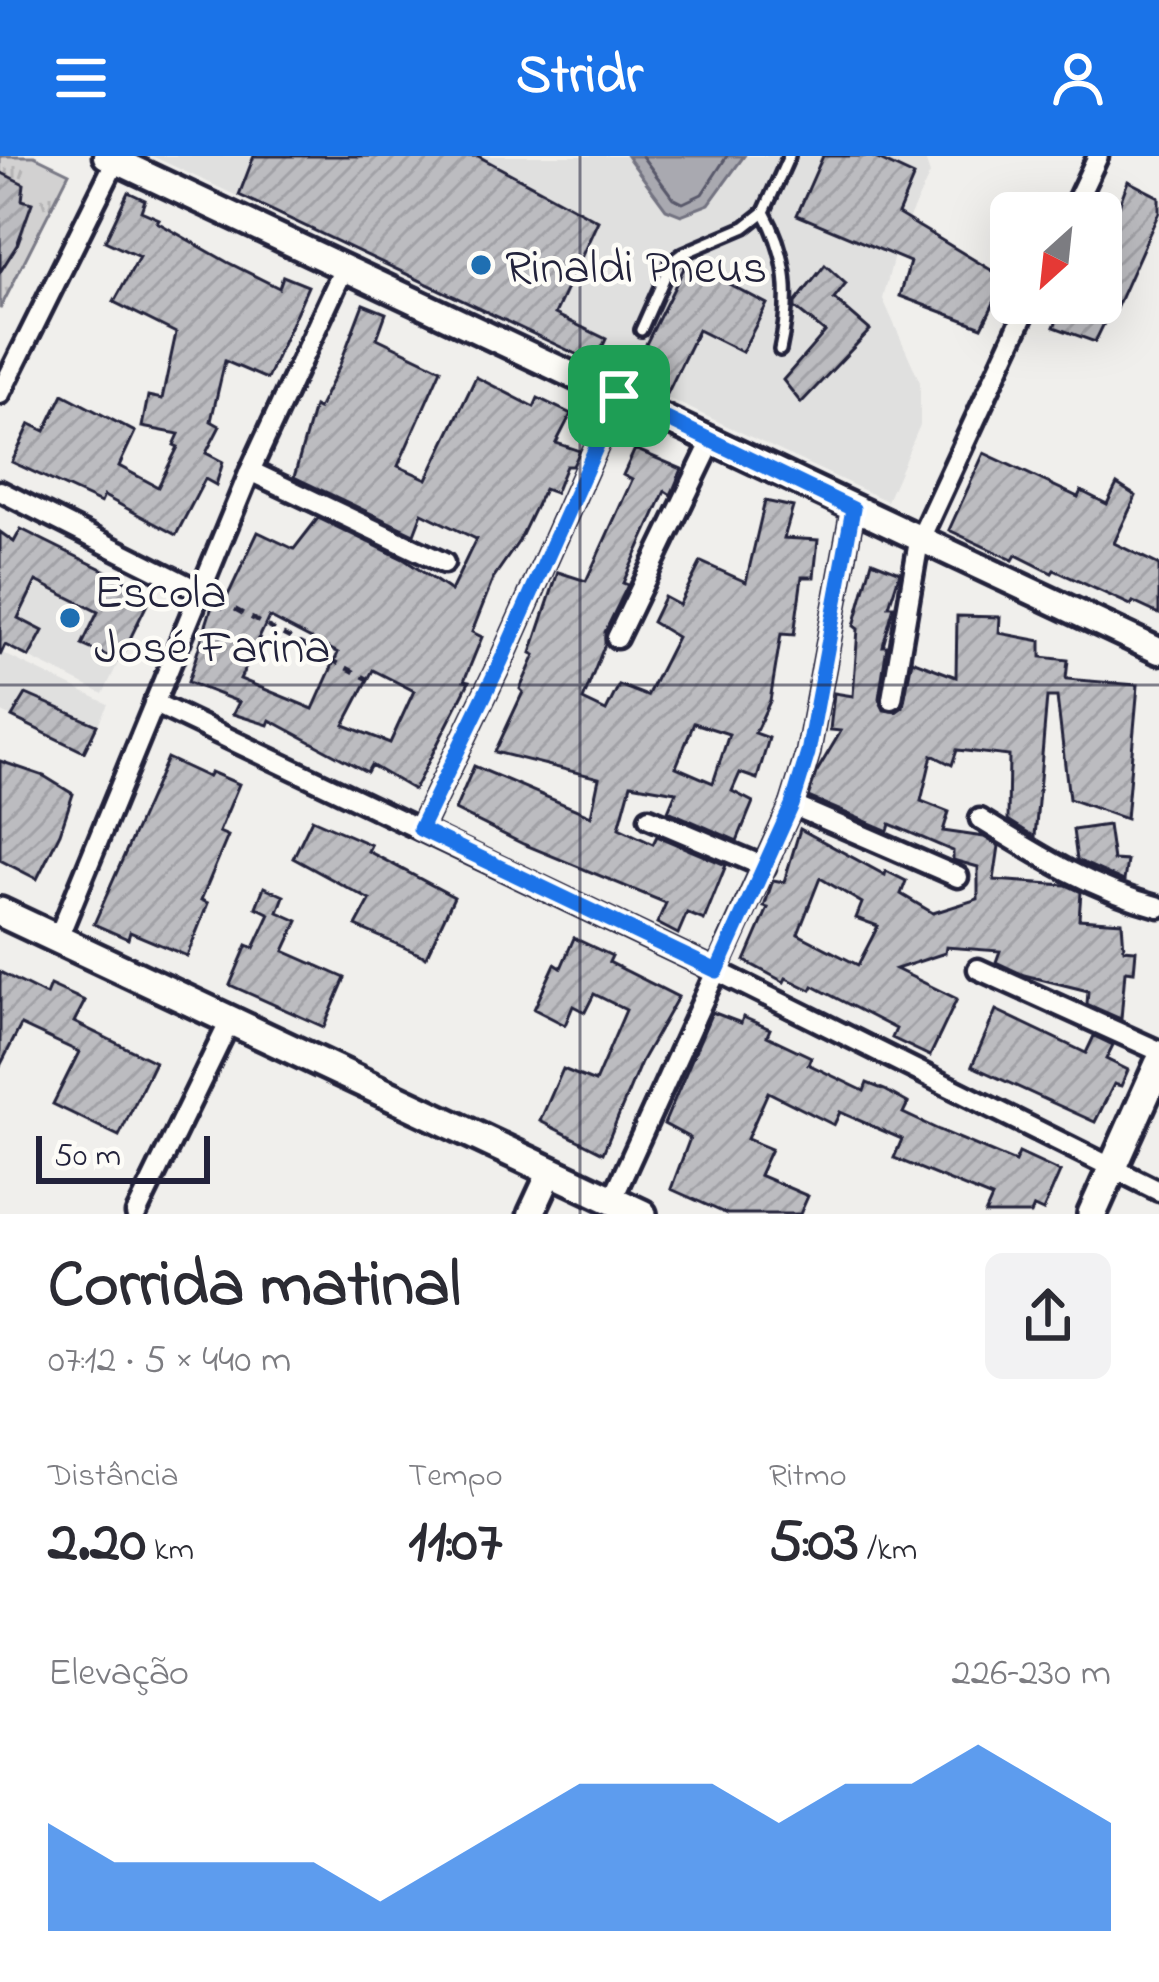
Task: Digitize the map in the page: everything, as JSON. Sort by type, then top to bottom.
[{"type":"main road","points":[[0,912],[642,1214]]},
{"type":"main road","points":[[1092,1214],[1159,1064]]},
{"type":"street","points":[[1081,192],[1098,156]]},
{"type":"street","points":[[0,394],[114,158],[1159,651]]},
{"type":"street","points":[[58,938],[250,471],[345,266]]},
{"type":"street","points":[[892,699],[919,541],[1019,324]]},
{"type":"street","points":[[420,829],[619,396]]},
{"type":"street","points":[[617,638],[712,441]]},
{"type":"street","points":[[250,471],[444,563]]},
{"type":"street","points":[[0,491],[200,591]]},
{"type":"street","points":[[612,1200],[792,805],[808,753],[853,509]]},
{"type":"street","points":[[154,703],[717,971],[1159,1191]]},
{"type":"street","points":[[792,805],[958,877]]},
{"type":"street","points":[[649,818],[765,867]]},
{"type":"street","points":[[980,819],[1066,873],[1159,907]]},
{"type":"street","points":[[977,970],[1159,1051]]},
{"type":"street","points":[[136,1214],[231,1019]]},
{"type":"street","points":[[531,1214],[550,1173]]},
{"type":"lane","points":[[641,330],[671,263],[745,227],[764,212],[789,156]]},
{"type":"lane","points":[[764,212],[780,241],[788,277],[780,350]]},
{"type":"path","points":[[200,591],[368,680]]},
{"type":"shaded area","points":[[152,156],[924,156],[930,174],[897,243],[883,299],[920,382],[920,425],[887,501]]},
{"type":"shaded area","name":"Escola José Farina","points":[[21,529],[152,594],[103,694],[0,643],[0,571]]},
{"type":"shaded area","points":[[0,652],[108,704],[84,752],[0,711]]},
{"type":"green space","points":[[0,156],[34,156],[69,173],[0,309]]},
{"type":"water","points":[[627,156],[744,156],[709,204],[681,215],[666,209]]},
{"type":"building","name":"Rinaldi Pneus","points":[[254,156],[478,156],[598,221],[555,314],[606,339],[595,363],[239,195]]},
{"type":"building","points":[[823,156],[871,156],[914,176],[898,214],[990,269],[990,311],[982,327],[900,296],[910,262],[797,215]]},
{"type":"building","points":[[0,172],[24,184],[22,200],[32,203],[17,245],[0,272]]},
{"type":"building","points":[[1128,181],[1159,197],[1159,212],[1122,295],[1122,197]]},
{"type":"building","points":[[128,192],[145,200],[141,211],[227,262],[279,288],[283,276],[308,286],[267,379],[225,361],[211,421],[220,426],[206,453],[223,462],[216,485],[205,479],[176,535],[104,496],[101,503],[12,462],[30,424],[45,431],[63,394],[135,432],[119,466],[158,487],[178,447],[174,445],[179,434],[142,427],[148,396],[162,399],[176,333],[114,302],[139,257],[105,241]]},
{"type":"building","points":[[687,262],[767,304],[742,352],[698,330],[666,396],[629,378]]},
{"type":"building","points":[[825,265],[846,284],[834,299],[870,330],[801,403],[783,380],[825,332],[795,303]]},
{"type":"building","points":[[363,304],[386,313],[377,338],[441,369],[398,466],[427,479],[476,377],[534,407],[538,398],[571,414],[556,443],[580,451],[573,466],[566,466],[555,493],[544,489],[519,541],[494,577],[472,632],[482,637],[464,681],[469,682],[414,790],[371,765],[367,772],[270,720],[268,725],[233,714],[239,702],[188,682],[213,603],[222,608],[258,532],[294,549],[318,518],[405,560],[451,591],[476,539],[422,513],[414,534],[294,477],[314,407],[318,409]],"holes":[[[269,617],[338,653],[313,709],[240,679]],[[373,670],[414,691],[390,743],[344,725]]]},
{"type":"building","points":[[1055,324],[1104,324],[1095,342]]},
{"type":"building","points":[[635,449],[682,469],[671,495],[665,491],[623,583],[628,585],[605,632],[605,644],[583,700],[606,711],[619,685],[647,696],[677,637],[652,622],[664,597],[679,605],[701,562],[746,582],[765,501],[793,507],[784,538],[818,540],[814,577],[802,577],[794,635],[781,634],[770,701],[755,733],[769,738],[757,779],[740,773],[732,791],[753,802],[737,841],[668,811],[676,792],[631,784],[619,828],[653,844],[657,836],[726,865],[704,920],[687,913],[678,934],[657,923],[666,903],[523,844],[455,810],[474,766],[591,816],[599,778],[495,752],[523,692],[520,689],[535,655],[531,653],[558,572],[586,581],[632,480],[623,475]],"holes":[[[694,723],[729,734],[713,783],[676,767]]]},
{"type":"building","points":[[984,453],[1078,497],[1081,491],[1107,504],[1117,484],[1136,496],[1114,543],[1159,565],[1159,614],[1016,555],[1013,560],[949,530]]},
{"type":"building","name":"Escola José Farina","points":[[21,529],[152,594],[119,661],[82,645],[98,612],[36,581],[18,618],[43,631],[29,657],[5,645],[0,656],[0,532],[14,542]]},
{"type":"building","points":[[872,561],[900,572],[883,646],[887,646],[879,698],[884,710],[896,712],[903,707],[912,660],[956,677],[957,616],[1000,617],[999,633],[1041,641],[1041,657],[1068,660],[1066,679],[1138,685],[1126,819],[1069,799],[1057,697],[1047,697],[1035,837],[1008,820],[1009,756],[957,750],[952,765],[932,755],[921,801],[949,812],[943,831],[984,837],[999,846],[994,880],[1066,885],[1081,892],[1079,919],[1122,922],[1124,949],[1136,950],[1134,972],[1125,971],[1121,1019],[1087,1004],[1088,991],[1024,975],[996,962],[1000,951],[946,947],[945,953],[896,969],[957,999],[930,1056],[892,1038],[896,1029],[813,986],[811,990],[786,978],[784,982],[745,961],[768,908],[764,907],[773,880],[784,882],[800,829],[885,875],[886,871],[906,881],[901,894],[933,913],[978,899],[978,867],[953,860],[953,851],[890,824],[888,831],[808,797],[841,731],[830,730],[834,693],[853,696],[858,629],[854,626]],"holes":[[[820,878],[862,903],[856,918],[878,926],[858,965],[798,934]]]},
{"type":"building","points":[[26,694],[97,725],[84,752],[12,717]]},
{"type":"building","points":[[167,758],[208,777],[211,772],[239,784],[219,832],[228,836],[201,900],[208,903],[187,956],[130,932],[128,939],[94,924]]},
{"type":"building","points":[[0,761],[44,776],[73,794],[37,879],[0,860]]},
{"type":"building","points":[[312,819],[371,845],[368,851],[454,897],[426,957],[356,926],[370,900],[293,858]]},
{"type":"building","points":[[1108,825],[1113,860],[1127,861],[1124,881],[1077,860],[1073,830]]},
{"type":"building","points":[[264,887],[284,896],[278,912],[298,921],[284,951],[345,978],[324,1027],[230,985],[247,945],[254,948],[270,914],[256,907]]},
{"type":"building","points":[[574,938],[612,956],[609,962],[678,997],[641,1062],[603,1153],[540,1121],[563,1069],[595,1082],[626,1010],[594,994],[585,1012],[573,1006],[565,1025],[534,1009],[555,964],[561,968]]},
{"type":"building","points":[[0,972],[46,995],[50,985],[85,1001],[74,1022],[155,1062],[119,1136],[53,1104],[79,1052],[21,1025],[0,1066]]},
{"type":"building","points":[[996,1010],[1086,1053],[1094,1036],[1113,1045],[1106,1059],[1128,1070],[1121,1086],[1114,1084],[1095,1122],[972,1066]]},
{"type":"building","points":[[712,1012],[741,1023],[743,1017],[770,1029],[767,1036],[811,1057],[808,1064],[864,1091],[867,1083],[885,1090],[908,1103],[903,1113],[939,1130],[1015,1162],[1019,1153],[1060,1172],[1043,1211],[1034,1207],[1031,1214],[985,1214],[992,1198],[894,1158],[902,1139],[840,1112],[834,1125],[768,1092],[747,1139],[771,1149],[759,1175],[808,1196],[800,1214],[727,1214],[671,1189],[690,1138],[664,1124]]},
{"type":"place","name":"Rinaldi Pneus","points":[[481,265]]},
{"type":"place","name":"Escola José Farina","points":[[70,618]]},
{"type":"route","points":[[619,396],[853,509],[808,753],[792,805],[717,971],[420,829],[619,396]]}]
